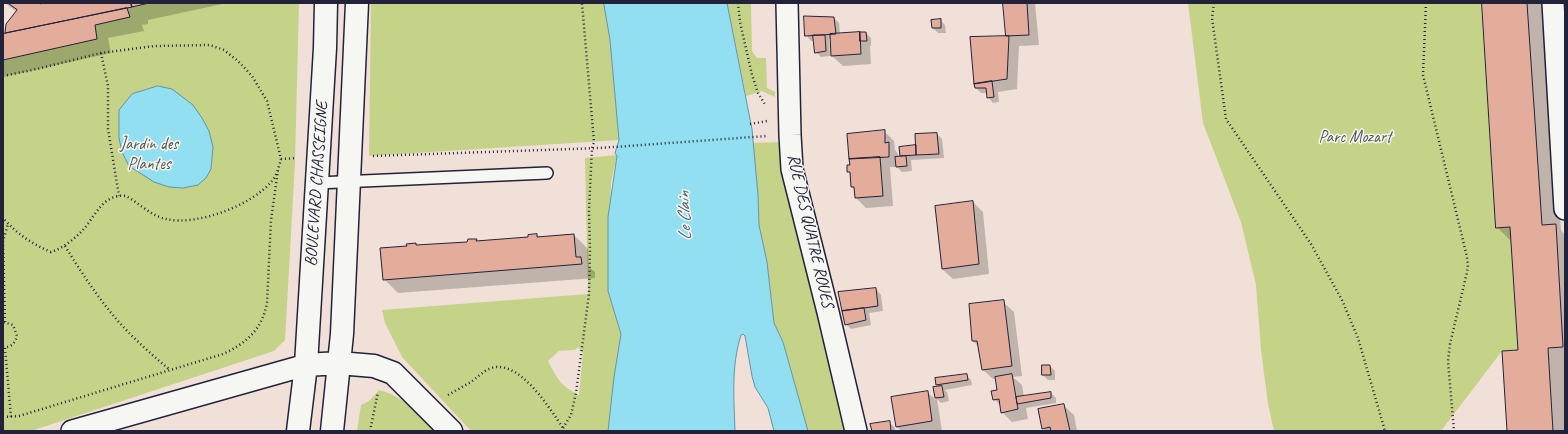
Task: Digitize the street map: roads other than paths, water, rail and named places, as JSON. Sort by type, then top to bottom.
[{"type":"main road","name":"BOULEVARD CHASSEIGNE","points":[[298,431],[306,365],[325,48],[326,3]]},
{"type":"main road","name":"BOULEVARD CHASSEIGNE","points":[[332,431],[339,363],[350,182],[358,3]]},
{"type":"main road","points":[[306,365],[339,363],[374,366],[393,373],[451,431]]},
{"type":"street","name":"RUE DES QUATRE ROUES","points":[[787,3],[792,169],[856,431]]},
{"type":"street","points":[[1553,3],[1565,209]]},
{"type":"street","points":[[72,431],[306,365]]},
{"type":"lane","points":[[317,183],[547,173]]},
{"type":"water","name":"Le Clain","points":[[604,3],[727,3],[752,129],[759,225],[767,262],[774,323],[783,342],[808,431],[774,431],[768,408],[755,387],[745,336],[743,334],[741,335],[738,347],[734,371],[735,431],[608,431],[614,377],[621,334],[608,291],[608,217],[617,156],[615,153],[619,140],[610,40]]},
{"type":"water","points":[[158,86],[172,89],[193,105],[209,131],[213,147],[211,169],[206,178],[198,185],[183,188],[169,187],[154,182],[129,166],[122,152],[119,138],[119,110],[132,94]]},
{"type":"park label","name":"Parc Mozart","points":[[1355,138]]},
{"type":"park label","name":"Jardin des Plantes","points":[[149,155]]}]
